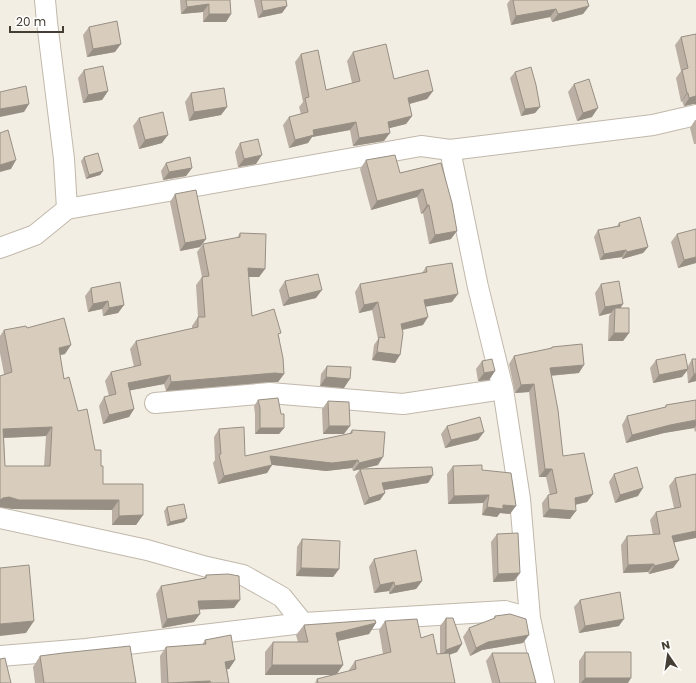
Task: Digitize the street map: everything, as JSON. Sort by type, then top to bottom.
[{"type":"street","points":[[45,0],[64,159],[67,209]]},
{"type":"street","points":[[0,248],[35,235],[67,209],[421,146],[450,150],[653,125],[696,115]]},
{"type":"street","points":[[450,150],[478,287],[503,389],[520,499],[530,618],[544,683]]},
{"type":"street","points":[[155,403],[270,393],[403,404],[503,389]]},
{"type":"street","points":[[0,518],[147,550],[207,567],[243,575],[282,596],[303,622]]},
{"type":"street","points":[[0,656],[86,649],[303,622],[506,610],[530,618]]},
{"type":"building","points":[[186,0],[230,0],[231,14],[209,14],[209,4],[187,7]]},
{"type":"building","points":[[261,0],[286,0],[287,6],[263,11]]},
{"type":"building","points":[[513,0],[587,0],[589,6],[558,14],[556,9],[516,16]]},
{"type":"building","points":[[117,21],[121,44],[93,49],[89,27]]},
{"type":"building","points":[[696,34],[696,96],[689,98],[682,70],[688,68],[681,37]]},
{"type":"building","points":[[386,44],[394,79],[428,70],[433,91],[408,98],[412,116],[388,122],[390,133],[359,138],[356,122],[313,130],[314,135],[295,140],[289,117],[308,112],[305,98],[309,97],[301,54],[318,50],[326,90],[360,81],[353,52]]},
{"type":"building","points":[[103,66],[108,91],[88,95],[84,70]]},
{"type":"building","points":[[531,67],[540,107],[525,109],[515,72]]},
{"type":"building","points":[[589,79],[598,108],[583,113],[574,84]]},
{"type":"building","points":[[26,86],[29,104],[0,109],[0,92]]},
{"type":"building","points":[[224,88],[227,107],[194,112],[191,93]]},
{"type":"building","points":[[163,112],[168,135],[145,140],[139,118]]},
{"type":"building","points":[[8,130],[16,160],[0,165],[0,133]]},
{"type":"building","points":[[258,139],[262,155],[244,159],[240,143]]},
{"type":"building","points":[[98,153],[103,171],[89,175],[84,157]]},
{"type":"building","points":[[395,155],[400,173],[441,163],[452,203],[457,231],[435,235],[429,205],[427,205],[423,189],[377,201],[366,160]]},
{"type":"building","points":[[190,157],[192,168],[169,172],[166,163]]},
{"type":"building","points":[[196,190],[206,239],[185,243],[175,194]]},
{"type":"building","points":[[640,217],[648,247],[627,252],[626,250],[604,254],[598,230],[620,226],[619,223]]},
{"type":"building","points":[[696,229],[696,257],[684,260],[677,234]]},
{"type":"building","points":[[240,233],[266,234],[265,269],[248,268],[252,316],[274,309],[281,333],[278,334],[283,358],[284,374],[275,373],[171,382],[170,375],[128,383],[134,409],[109,415],[104,397],[116,394],[111,372],[141,365],[136,341],[198,327],[198,317],[205,317],[202,277],[209,276],[203,244],[240,237]]},
{"type":"building","points":[[452,263],[458,294],[424,300],[428,317],[401,324],[403,333],[400,355],[377,352],[379,337],[385,338],[378,302],[364,305],[360,284],[427,272],[426,267]]},
{"type":"building","points":[[318,274],[322,290],[289,298],[285,281]]},
{"type":"building","points":[[619,281],[623,304],[605,307],[601,284]]},
{"type":"building","points":[[120,282],[124,305],[109,308],[108,301],[93,304],[91,288]]},
{"type":"building","points":[[615,308],[629,308],[629,333],[614,333]]},
{"type":"building","points":[[64,318],[71,345],[59,348],[64,379],[69,377],[78,411],[87,409],[95,450],[101,450],[103,484],[143,484],[143,515],[119,516],[119,500],[19,500],[9,497],[0,500],[0,376],[12,372],[4,330],[26,326],[27,328]],"holes":[[[52,427],[50,466],[5,466],[3,429]]]},
{"type":"building","points":[[582,344],[584,365],[550,368],[558,410],[563,456],[584,453],[593,494],[575,498],[576,511],[549,509],[548,495],[557,493],[552,469],[545,469],[534,384],[521,385],[514,356],[552,347]]},
{"type":"building","points":[[685,354],[688,369],[659,375],[656,360]]},
{"type":"building","points":[[492,359],[495,371],[484,373],[482,361]]},
{"type":"building","points":[[692,359],[696,359],[696,374],[694,374]]},
{"type":"building","points":[[327,366],[351,367],[350,379],[326,377]]},
{"type":"building","points":[[278,398],[281,414],[284,414],[284,428],[260,428],[260,408],[258,400]]},
{"type":"building","points":[[696,400],[696,420],[632,435],[627,416],[666,407],[666,405]]},
{"type":"building","points":[[328,401],[349,402],[350,426],[329,426]]},
{"type":"building","points":[[480,417],[484,432],[451,440],[447,426]]},
{"type":"building","points":[[244,427],[245,456],[352,433],[352,430],[385,432],[383,457],[359,463],[358,460],[332,463],[270,456],[272,465],[224,476],[219,455],[221,454],[219,429]]},
{"type":"building","points":[[482,465],[482,470],[511,473],[516,506],[503,505],[503,509],[487,507],[489,495],[454,496],[453,466]]},
{"type":"building","points":[[432,467],[433,475],[382,483],[385,493],[369,498],[360,469]]},
{"type":"building","points":[[637,467],[643,488],[620,495],[614,474]]},
{"type":"building","points":[[696,474],[696,531],[672,536],[679,560],[654,566],[654,564],[628,565],[627,536],[660,534],[656,512],[681,507],[675,478]]},
{"type":"building","points":[[184,504],[187,518],[170,522],[167,507]]},
{"type":"building","points":[[518,533],[520,573],[498,574],[497,534]]},
{"type":"building","points":[[302,539],[340,541],[339,569],[301,568]]},
{"type":"building","points":[[416,550],[422,581],[395,586],[394,582],[380,585],[374,559]]},
{"type":"building","points":[[29,565],[34,621],[0,624],[0,568]]},
{"type":"building","points":[[228,574],[239,576],[240,600],[198,601],[200,614],[167,619],[161,586],[206,578],[206,575]]},
{"type":"building","points":[[620,592],[624,619],[585,626],[580,600]]},
{"type":"building","points":[[510,614],[526,619],[529,635],[488,642],[476,648],[469,628],[495,618],[495,616]]},
{"type":"building","points":[[446,618],[453,618],[462,644],[446,650]]},
{"type":"building","points":[[417,619],[421,638],[433,634],[437,654],[449,653],[455,683],[318,683],[317,679],[356,669],[355,661],[391,652],[385,621]]},
{"type":"building","points":[[375,620],[376,623],[336,633],[343,665],[272,665],[273,642],[308,642],[304,625]]},
{"type":"building","points":[[231,635],[235,660],[225,662],[229,683],[211,683],[210,681],[168,683],[166,647],[206,644],[205,640]]},
{"type":"building","points":[[130,646],[136,683],[44,683],[40,656]]},
{"type":"building","points":[[585,652],[631,652],[631,678],[585,678]]},
{"type":"building","points":[[492,653],[528,653],[536,683],[500,683]]},
{"type":"building","points":[[5,658],[11,683],[0,683],[0,659]]}]
